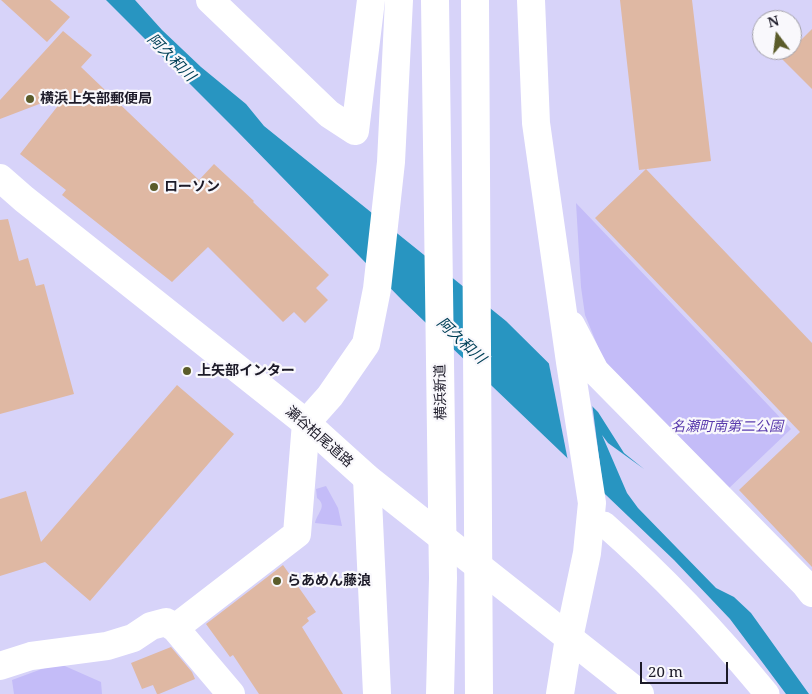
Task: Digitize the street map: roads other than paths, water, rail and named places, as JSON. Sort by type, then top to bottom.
[{"type":"main road","points":[[210,0],[329,114],[355,131],[371,0]]},
{"type":"main road","points":[[175,628],[297,534],[306,423],[330,396],[366,344],[377,289],[391,162],[400,0]]},
{"type":"main road","name":"横浜新道","points":[[435,0],[443,578],[440,694]]},
{"type":"main road","points":[[475,0],[479,694]]},
{"type":"main road","points":[[531,0],[536,123],[570,362],[598,513],[587,553],[569,638],[560,694]]},
{"type":"main road","name":"瀬谷柏尾道路","points":[[0,178],[306,423],[367,478],[640,694]]},
{"type":"main road","points":[[563,310],[595,371],[812,593]]},
{"type":"main road","points":[[367,478],[377,694]]},
{"type":"main road","points":[[0,666],[31,656],[107,646],[133,638],[151,626],[166,622],[175,628],[230,694]]},
{"type":"street","points":[[598,513],[740,660],[767,694]]},
{"type":"water","name":"阿久和川","points":[[106,0],[135,0],[162,30],[201,67],[246,104],[264,126],[506,321],[598,412],[624,453],[644,469],[608,443],[602,435],[627,493],[638,508],[716,588],[734,597],[751,613],[809,694],[786,694],[730,619],[674,560],[402,300]]},
{"type":"place","name":"横浜上矢部郵便局","points":[[30,99]]},
{"type":"place","name":"ローソン","points":[[154,187]]},
{"type":"place","name":"上矢部インター","points":[[187,371]]},
{"type":"place","name":"らあめん藤浪","points":[[277,581]]},
{"type":"park label","name":"名瀬町南第二公園","points":[[727,427]]}]
